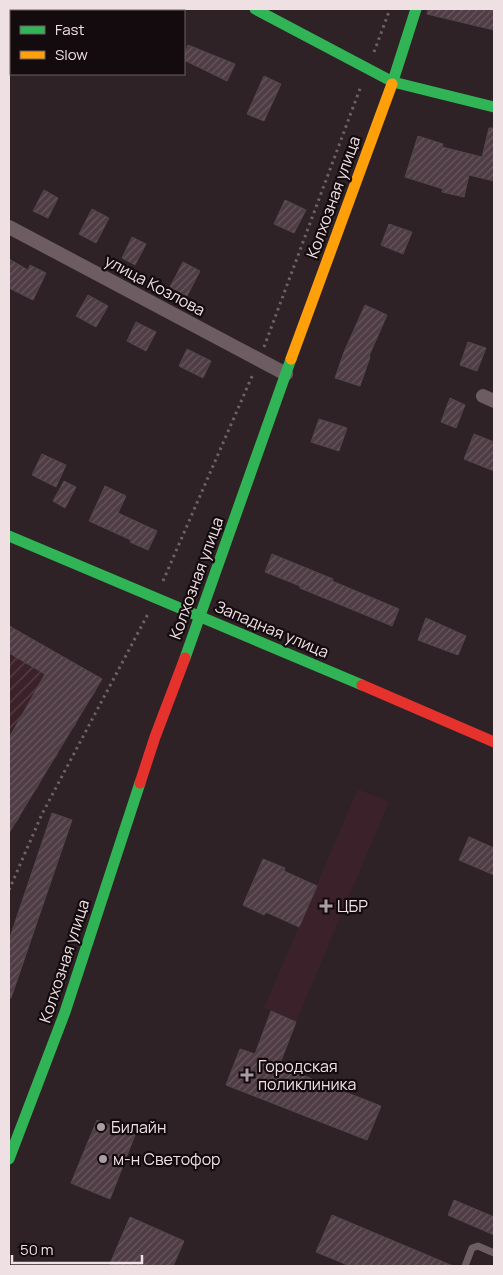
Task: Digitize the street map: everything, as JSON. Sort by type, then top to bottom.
[{"type":"street","points":[[255,9],[393,82],[494,107]]},
{"type":"street","name":"Колхозная улица","points":[[9,1159],[65,1012],[155,737],[201,616],[286,374],[393,82],[416,9]]},
{"type":"street","name":"улица Козлова","points":[[9,227],[286,374]]},
{"type":"street","name":"Западная улица","points":[[9,536],[494,742]]},
{"type":"lane","points":[[465,1266],[472,1248],[478,1246],[494,1253]]},
{"type":"path","points":[[9,890],[42,814],[144,623],[259,360],[390,9]]},
{"type":"shaded area","points":[[9,625],[103,679],[9,835]]},
{"type":"shaded area","name":"ЦБР","points":[[358,789],[389,802],[296,1022],[264,1008]]},
{"type":"building","points":[[428,9],[494,9],[494,30],[427,14]]},
{"type":"building","points":[[188,45],[235,64],[227,81],[185,60]]},
{"type":"building","points":[[264,76],[281,84],[264,121],[247,114]]},
{"type":"building","points":[[489,128],[494,128],[494,181],[469,175],[464,197],[442,192],[443,189],[405,177],[418,136],[443,144],[442,147],[482,157]]},
{"type":"building","points":[[44,190],[58,198],[48,218],[33,211]]},
{"type":"building","points":[[285,200],[306,210],[294,233],[274,224]]},
{"type":"building","points":[[92,209],[109,218],[96,243],[79,234]]},
{"type":"building","points":[[389,224],[412,232],[403,254],[381,245]]},
{"type":"building","points":[[132,237],[146,244],[135,265],[122,258]]},
{"type":"building","points":[[9,259],[28,270],[30,265],[46,273],[33,300],[9,288]]},
{"type":"building","points":[[183,262],[200,271],[187,296],[170,287]]},
{"type":"building","points":[[88,295],[108,306],[96,327],[76,316]]},
{"type":"building","points":[[365,305],[387,315],[369,356],[360,386],[335,378],[344,352]]},
{"type":"building","points":[[136,322],[156,332],[146,351],[127,341]]},
{"type":"building","points":[[468,342],[486,348],[477,371],[460,365]]},
{"type":"building","points":[[187,349],[211,361],[203,378],[179,366]]},
{"type":"building","points":[[450,398],[465,405],[456,428],[441,422]]},
{"type":"building","points":[[319,419],[347,428],[339,451],[311,442]]},
{"type":"building","points":[[474,434],[494,442],[494,471],[464,459]]},
{"type":"building","points":[[42,454],[66,465],[56,487],[32,475]]},
{"type":"building","points":[[64,481],[76,487],[65,508],[53,501]]},
{"type":"building","points":[[105,486],[126,496],[118,513],[157,531],[148,550],[89,521]]},
{"type":"building","points":[[272,554],[399,609],[392,626],[265,572]]},
{"type":"building","points":[[426,618],[466,636],[458,655],[418,640]]},
{"type":"building","points":[[9,626],[102,679],[9,833],[9,738],[45,674],[9,653]]},
{"type":"building","points":[[52,813],[72,820],[11,998],[9,998],[9,940]]},
{"type":"building","points":[[469,837],[494,848],[494,875],[459,860]]},
{"type":"building","points":[[263,859],[285,868],[284,871],[317,886],[299,927],[266,912],[264,915],[243,905]]},
{"type":"building","points":[[271,1011],[296,1022],[279,1066],[381,1106],[367,1140],[226,1085],[240,1049],[255,1054]]},
{"type":"building","name":"м-н Светофор","points":[[97,1120],[135,1135],[110,1199],[71,1183]]},
{"type":"building","points":[[454,1200],[494,1217],[494,1235],[448,1215]]},
{"type":"building","points":[[332,1215],[453,1266],[350,1266],[316,1252]]},
{"type":"building","points":[[130,1217],[184,1241],[173,1266],[109,1266]]},
{"type":"traffic: fast","points":[[255,9],[393,82],[494,107]]},
{"type":"traffic: fast","points":[[392,84],[416,9]]},
{"type":"traffic: fast","points":[[185,658],[291,359]]},
{"type":"traffic: fast","points":[[9,536],[362,685]]},
{"type":"traffic: fast","points":[[9,1159],[65,1012],[140,783]]},
{"type":"traffic: slow","points":[[291,359],[392,84]]},
{"type":"traffic: jam","points":[[140,783],[185,658]]},
{"type":"traffic: jam","points":[[362,685],[494,742]]},
{"type":"place","name":"ЦБР","points":[[326,906]]},
{"type":"place","name":"Городская поликлиника","points":[[247,1075]]},
{"type":"place","name":"Билайн","points":[[101,1127]]},
{"type":"place","name":"м-н Светофор","points":[[103,1159]]}]
